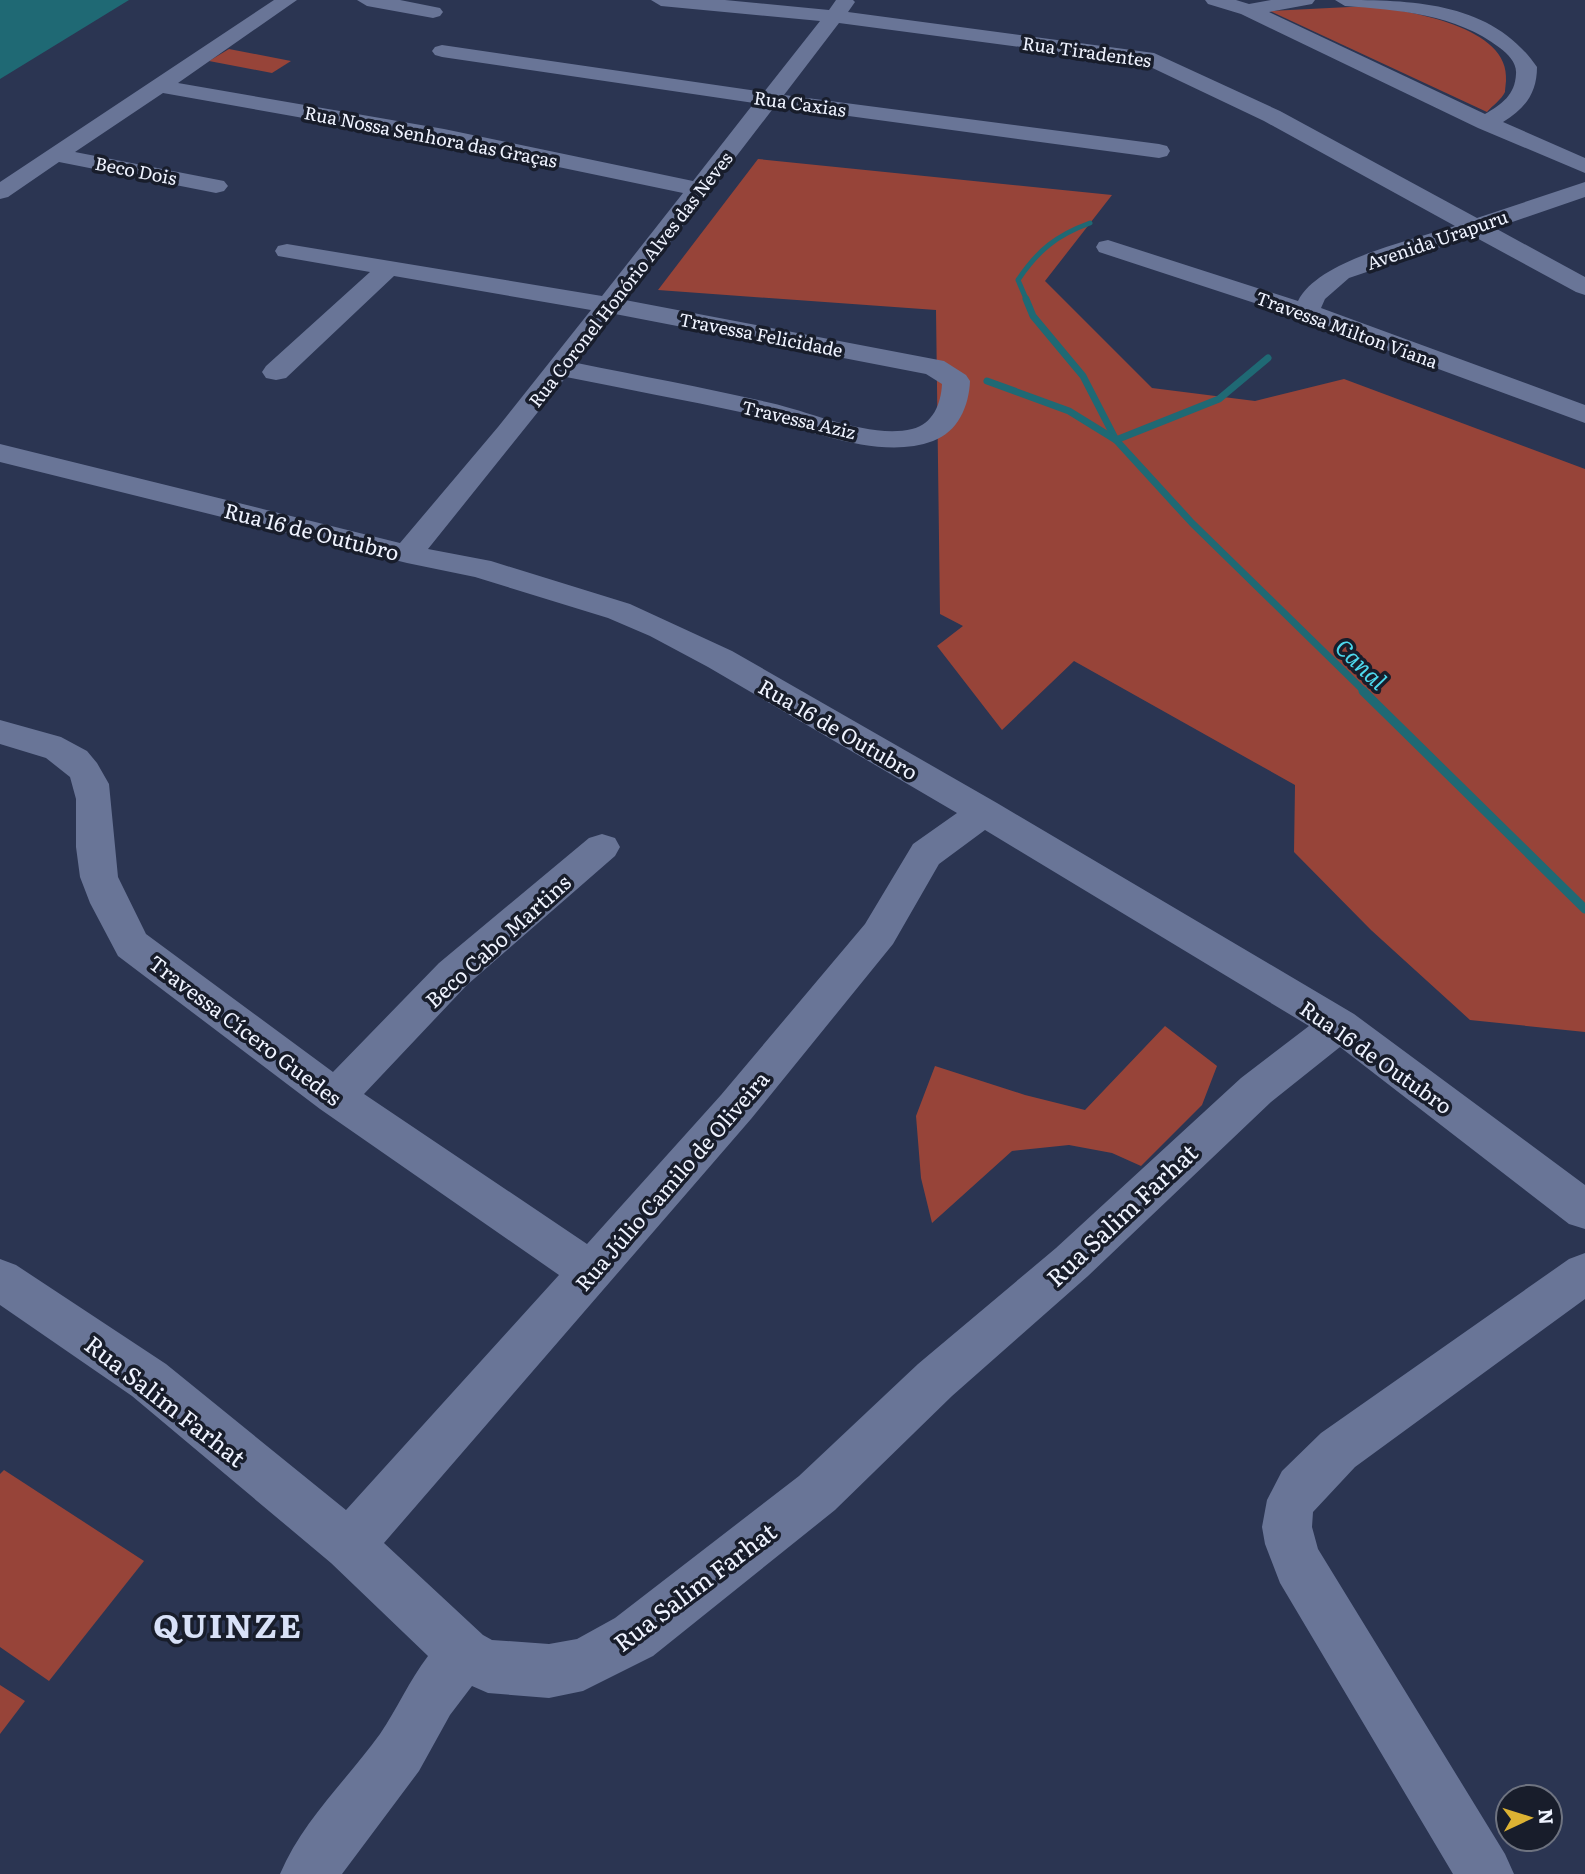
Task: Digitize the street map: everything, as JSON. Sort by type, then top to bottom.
[{"type":"street","points":[[367,0],[433,12]]},
{"type":"street","name":"Rua Tiradentes","points":[[661,0],[841,8],[1161,61],[1272,116],[1585,287]]},
{"type":"street","points":[[1216,0],[1248,10],[1486,123],[1585,166]]},
{"type":"street","points":[[1248,10],[1305,0]]},
{"type":"street","points":[[1345,0],[1396,5],[1448,16],[1494,33],[1512,47],[1527,67],[1525,92],[1508,110],[1486,123]]},
{"type":"street","points":[[244,3],[278,5]]},
{"type":"street","points":[[0,192],[278,5]]},
{"type":"street","name":"Rua Coronel Honório Alves das Neves","points":[[407,554],[561,368],[841,8]]},
{"type":"street","name":"Rua Caxias","points":[[442,51],[768,99],[1159,151]]},
{"type":"street","name":"Rua Nossa Senhora das Graças","points":[[160,86],[444,136],[701,190]]},
{"type":"street","name":"Beco Dois","points":[[56,155],[216,186]]},
{"type":"street","name":"Avenida Urapuru","points":[[1306,312],[1314,295],[1340,273],[1585,189]]},
{"type":"street","name":"Travessa Milton Viana","points":[[1108,247],[1306,312],[1585,415]]},
{"type":"street","name":"Travessa Felicidade","points":[[287,251],[610,305],[913,363]]},
{"type":"street","points":[[276,372],[388,268]]},
{"type":"street","name":"Travessa Aziz","points":[[561,368],[772,411],[848,431],[911,439],[934,432],[945,421],[956,394],[956,382],[948,374],[913,363]]},
{"type":"street","name":"Rua 16 de Outubro","points":[[0,453],[407,554],[480,568],[554,589],[651,625],[720,660],[984,812],[1340,1024],[1585,1210]]},
{"type":"street","name":"Travessa Cícero Guedes","points":[[0,732],[57,749],[75,759],[88,774],[95,793],[93,832],[98,876],[113,912],[132,945],[335,1097],[592,1272]]},
{"type":"street","name":"Rua Júlio Camilo de Oliveira","points":[[349,1545],[737,1107],[879,934],[926,854],[984,812]]},
{"type":"street","name":"Beco Cabo Martins","points":[[335,1097],[453,974],[602,847]]},
{"type":"street","name":"Rua Salim Farhat","points":[[0,1279],[149,1380],[349,1545],[464,1654],[488,1666],[549,1671],[583,1664],[634,1637],[817,1493],[935,1380],[1072,1262],[1256,1090],[1340,1024]]},
{"type":"street","points":[[1485,1874],[1298,1565],[1290,1546],[1287,1508],[1291,1498],[1305,1482],[1338,1450],[1585,1273]]},
{"type":"street","points":[[309,1874],[333,1836],[400,1752],[431,1696],[464,1654]]},
{"type":"shaded area","points":[[0,0],[129,0],[0,79]]},
{"type":"shaded area","points":[[1369,6],[1431,17],[1475,34],[1492,47],[1503,62],[1506,81],[1504,95],[1487,112],[1270,11]]},
{"type":"shaded area","points":[[229,49],[291,61],[272,73],[209,61]]},
{"type":"shaded area","points":[[758,159],[1112,195],[1045,281],[1152,388],[1255,401],[1344,379],[1585,469],[1585,1032],[1470,1020],[1371,930],[1294,852],[1295,785],[1074,661],[1002,730],[937,646],[963,626],[940,614],[936,310],[658,290]]},
{"type":"shaded area","points":[[1165,1026],[1217,1066],[1202,1105],[1141,1166],[1112,1153],[1069,1145],[1012,1151],[932,1223],[921,1178],[916,1116],[935,1066],[1025,1095],[1085,1110]]},
{"type":"shaded area","points":[[4,1470],[144,1561],[49,1681],[0,1647],[0,1474]]},
{"type":"shaded area","points":[[0,1685],[25,1701],[0,1734]]},
{"type":"waterway","name":"Canal","points":[[1027,301],[1018,280],[1025,269],[1049,245],[1090,223]]},
{"type":"waterway","name":"Canal","points":[[1026,299],[1033,316],[1083,376],[1116,440]]},
{"type":"waterway","name":"Canal","points":[[1116,440],[1219,399],[1268,358]]},
{"type":"waterway","name":"Canal","points":[[987,381],[1069,411],[1116,440]]},
{"type":"waterway","name":"Canal","points":[[1116,440],[1192,523],[1365,692]]},
{"type":"waterway","name":"Canal","points":[[1363,691],[1585,909]]},
{"type":"district","name":"QUINZE","points":[[228,1623]]}]
